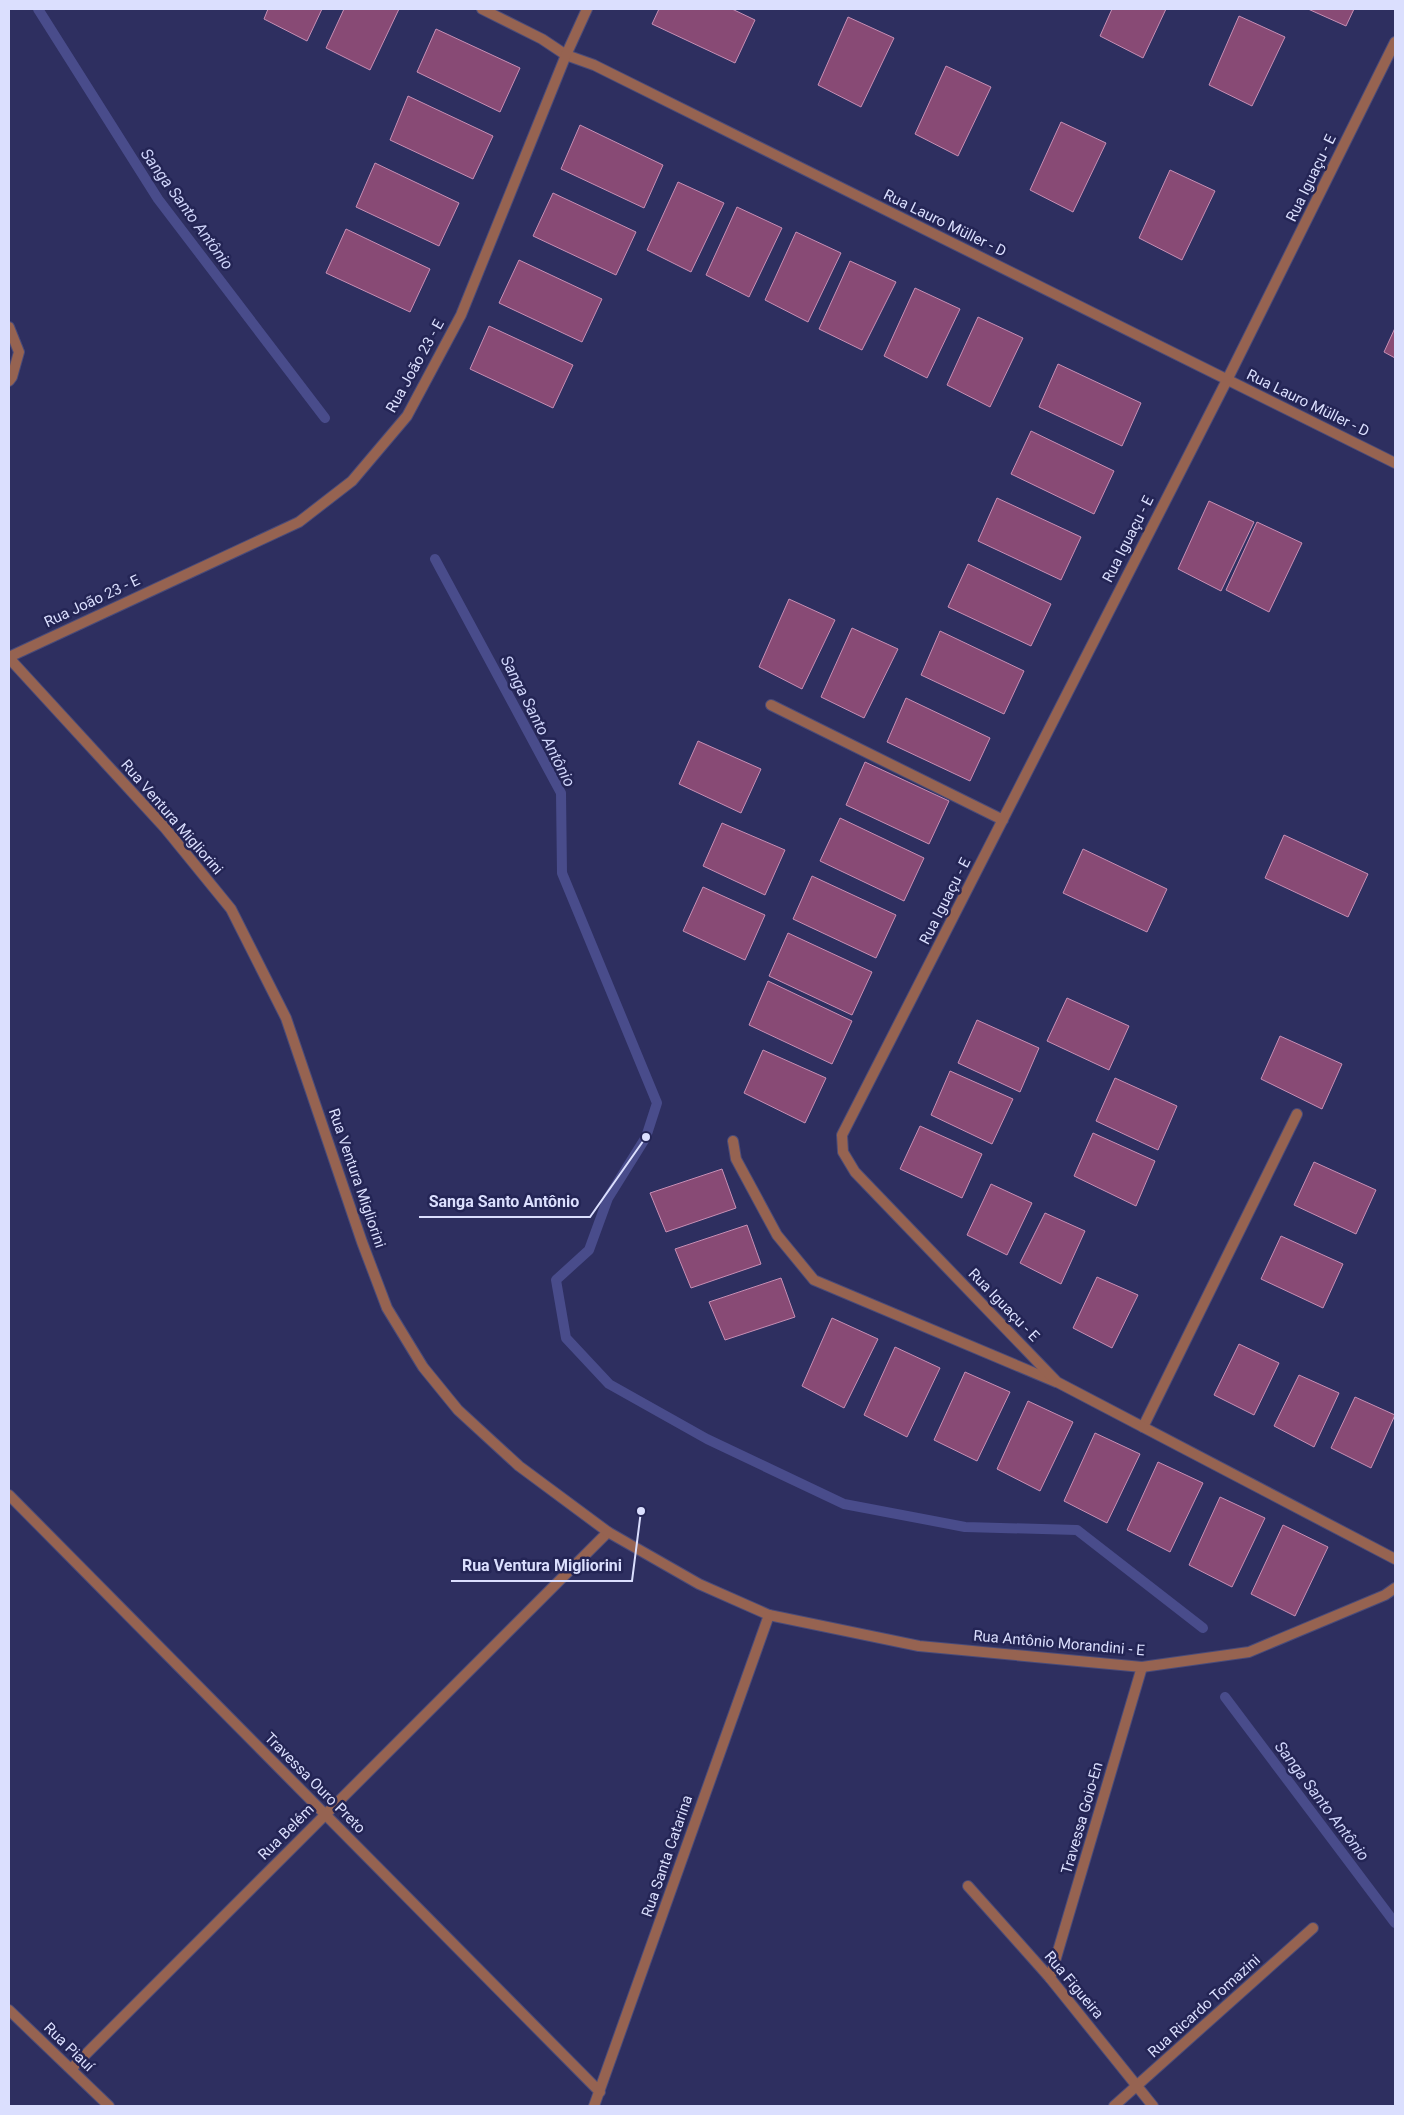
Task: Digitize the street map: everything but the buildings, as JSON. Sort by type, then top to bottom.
[{"type":"street","name":"Rua Lauro Müller - D","points":[[482,9],[542,39],[566,55],[594,65],[1395,463]]},
{"type":"street","name":"Rua João 23 - E","points":[[9,657],[299,522],[352,481],[407,416],[461,315],[566,55],[587,9]]},
{"type":"street","name":"Rua Iguaçu - E","points":[[1395,42],[1227,380],[842,1135],[843,1152],[855,1172],[1057,1382],[1395,1559]]},
{"type":"street","points":[[9,328],[19,352],[12,377],[9,381]]},
{"type":"street","name":"Rua Ventura Migliorini","points":[[9,657],[165,828],[231,909],[286,1018],[362,1242],[387,1308],[423,1367],[458,1410],[505,1454],[608,1532],[699,1584],[769,1615]]},
{"type":"street","points":[[772,705],[1003,820]]},
{"type":"street","points":[[1143,1427],[1297,1114]]},
{"type":"street","points":[[733,1141],[736,1159],[777,1235],[814,1280],[1057,1382]]},
{"type":"street","name":"Travessa Ouro Preto","points":[[9,1495],[600,2092]]},
{"type":"street","name":"Rua Belém","points":[[71,2069],[608,1532]]},
{"type":"street","name":"Rua Antônio Morandini - E","points":[[769,1615],[919,1646],[1142,1667],[1250,1652],[1385,1595],[1395,1588]]},
{"type":"street","name":"Rua Santa Catarina","points":[[594,2106],[769,1615]]},
{"type":"street","name":"Travessa Goio-En","points":[[1050,1978],[1142,1667]]},
{"type":"street","name":"Rua Figueira","points":[[968,1886],[1050,1978],[1153,2106]]},
{"type":"street","name":"Rua Ricardo Tomazini","points":[[1114,2106],[1314,1928]]},
{"type":"street","name":"Rua Piauí","points":[[9,2010],[109,2106]]},
{"type":"waterway","name":"Sanga Santo Antônio","points":[[38,9],[158,199],[325,418]]},
{"type":"waterway","name":"Sanga Santo Antônio","points":[[435,559],[561,793],[562,873],[657,1103],[646,1137],[608,1198],[589,1250],[556,1280],[566,1338],[609,1384],[707,1439],[844,1504],[965,1527],[1077,1530],[1203,1628]]},
{"type":"waterway","name":"Sanga Santo Antônio","points":[[1225,1697],[1395,1923]]},
{"type":"place","name":"Sanga Santo Antônio","points":[[646,1137]]},
{"type":"place","name":"Rua Ventura Migliorini","points":[[641,1511]]}]
